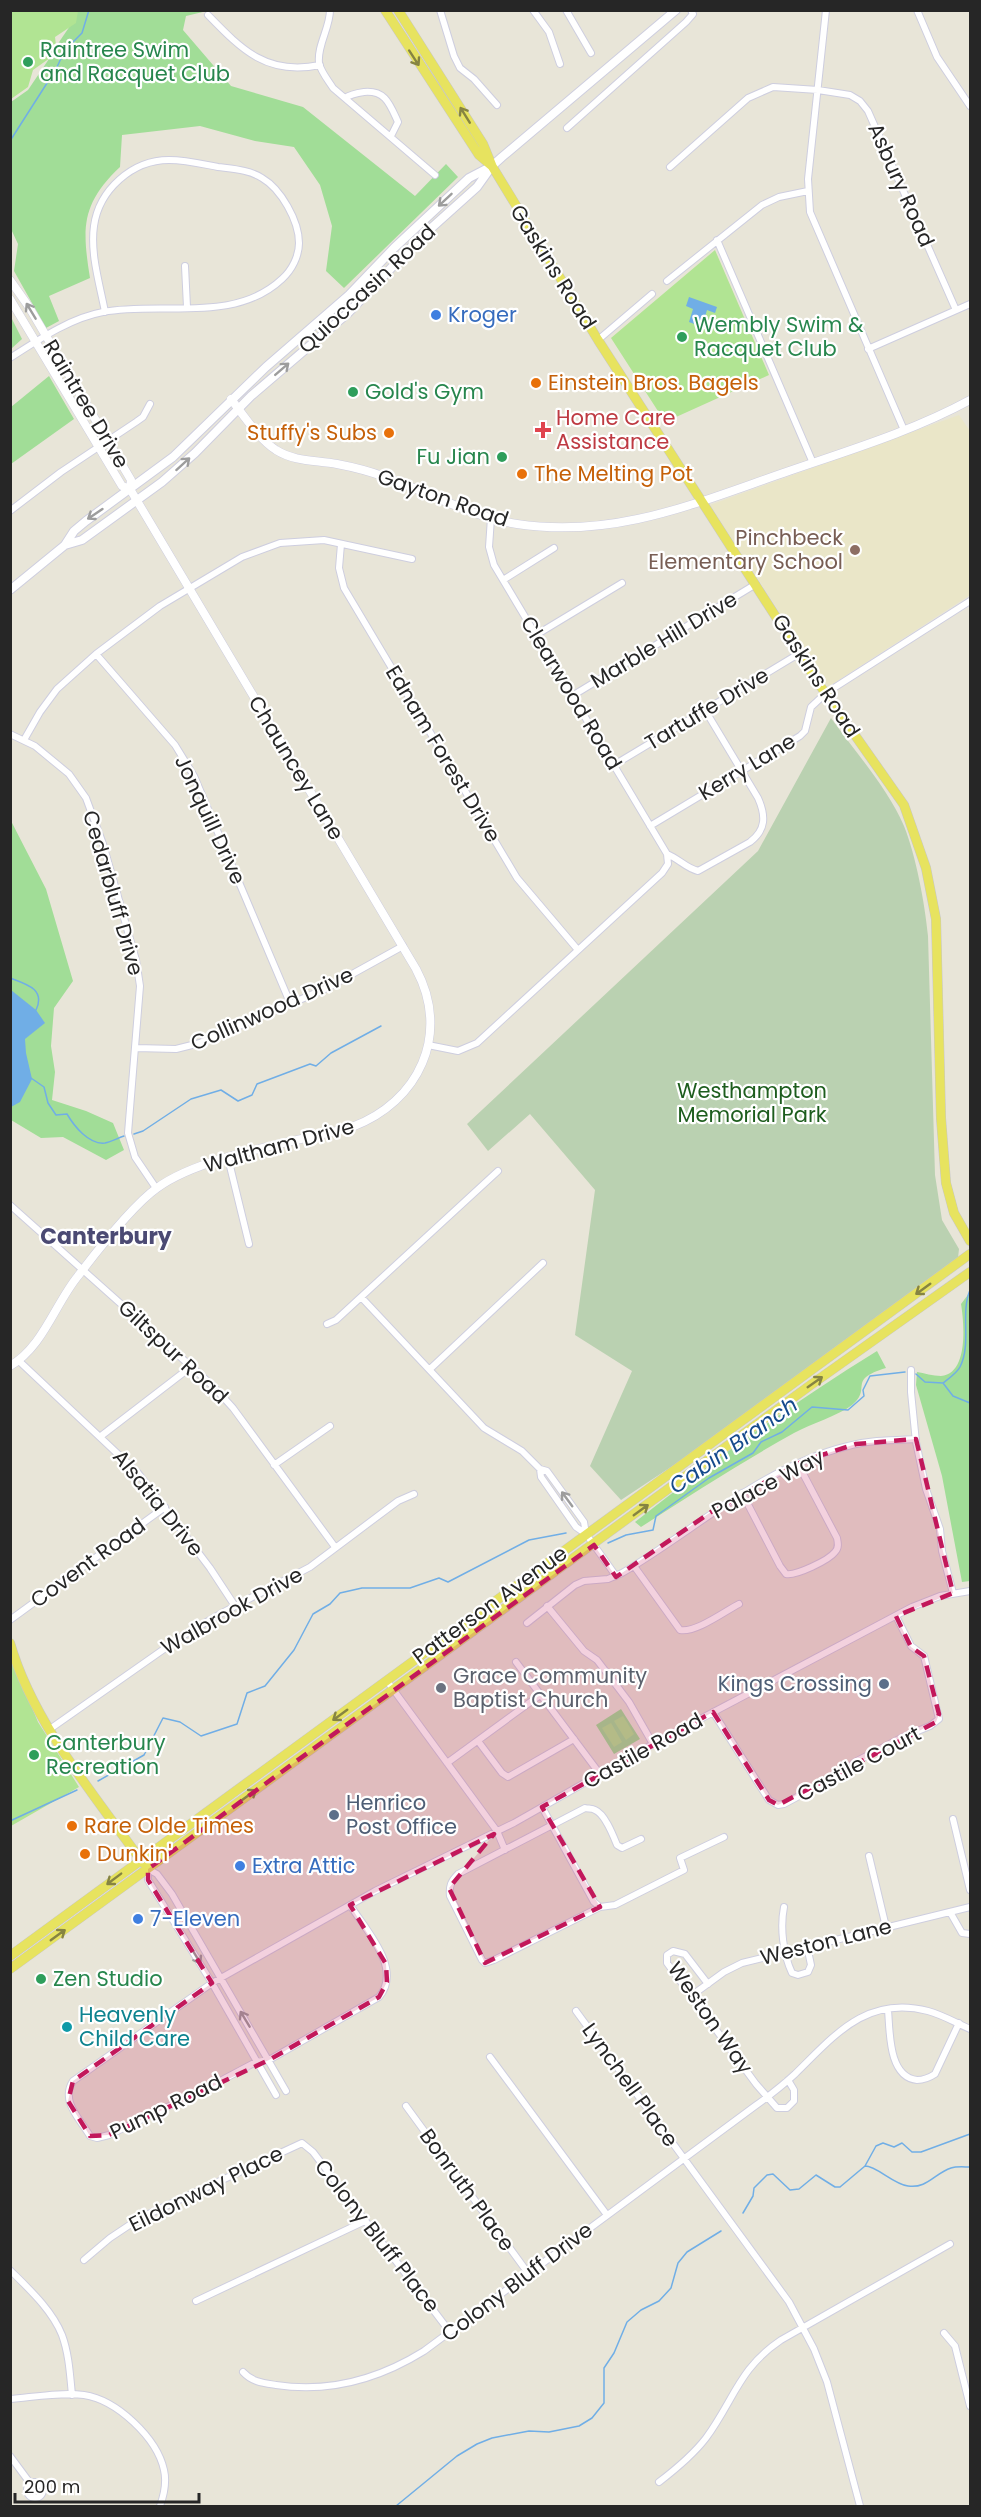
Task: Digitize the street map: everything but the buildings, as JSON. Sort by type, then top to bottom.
[{"type":"main road","name":"Gaskins Road","points":[[385,10],[479,155],[492,166]]},
{"type":"main road","name":"Quioccasin Road","points":[[231,399],[349,295],[394,248],[469,178],[492,166],[676,10]]},
{"type":"main road","name":"Gaskins Road","points":[[402,12],[483,144],[492,166],[598,340],[826,693],[904,805],[926,868],[936,919],[944,1172],[954,1213],[970,1241]]},
{"type":"main road","name":"Quioccasin Road","points":[[239,409],[348,313],[418,240],[477,187],[492,166]]},
{"type":"main road","points":[[10,590],[65,545],[80,526],[172,457],[231,399]]},
{"type":"main road","points":[[65,545],[82,540],[178,468],[239,409]]},
{"type":"main road","name":"Patterson Avenue","points":[[10,1956],[970,1254]]},
{"type":"main road","name":"Patterson Avenue","points":[[10,1969],[812,1384],[970,1272]]},
{"type":"main road","points":[[10,1642],[28,1689],[50,1730],[148,1869]]},
{"type":"street","points":[[330,10],[329,22],[319,56],[320,65],[333,88],[435,174]]},
{"type":"street","points":[[440,10],[460,68],[474,79],[497,105]]},
{"type":"street","points":[[533,10],[549,32],[560,64]]},
{"type":"street","points":[[566,10],[591,53]]},
{"type":"street","points":[[567,128],[686,22],[693,14],[691,10]]},
{"type":"street","points":[[826,10],[808,191],[814,225],[904,430]]},
{"type":"street","points":[[917,10],[937,57],[970,106]]},
{"type":"street","points":[[208,15],[239,48],[262,60],[300,69],[320,65]]},
{"type":"street","name":"Asbury Road","points":[[670,167],[748,98],[760,91],[786,87],[850,95],[860,101],[868,111],[956,310]]},
{"type":"street","points":[[345,98],[350,94],[380,93],[386,98],[398,122],[392,136]]},
{"type":"street","points":[[10,358],[76,321],[105,312],[224,306],[243,302],[267,291],[291,269],[299,249],[298,229],[276,189],[263,178],[245,172],[167,160],[144,165],[124,176],[105,195],[94,227],[93,244],[105,312]]},
{"type":"street","points":[[667,281],[762,205],[779,197],[808,191]]},
{"type":"street","points":[[717,240],[813,463]]},
{"type":"street","points":[[185,266],[187,307]]},
{"type":"street","name":"Raintree Drive","points":[[10,280],[46,336],[131,480],[130,489],[122,486],[10,299]]},
{"type":"street","points":[[598,340],[652,294]]},
{"type":"street","points":[[868,349],[970,304]]},
{"type":"street","name":"Gayton Road","points":[[231,399],[269,445],[292,458],[337,464],[371,472],[491,518],[544,527],[594,527],[640,520],[813,463],[904,430],[970,400]]},
{"type":"street","points":[[10,512],[61,472],[143,417],[150,404]]},
{"type":"street","name":"Chauncey Lane","points":[[130,489],[422,979],[431,1020],[428,1045]]},
{"type":"street","name":"Clearwood Road","points":[[491,518],[490,554],[503,580],[667,854],[668,864],[662,873],[578,950]]},
{"type":"street","points":[[24,740],[57,689],[96,654],[138,621],[242,557],[266,547],[305,539],[324,540],[412,560]]},
{"type":"street","name":"Ednam Forest Drive","points":[[341,544],[339,568],[344,588],[506,861],[538,905],[578,950]]},
{"type":"street","points":[[503,580],[554,548]]},
{"type":"street","points":[[536,635],[622,583]]},
{"type":"street","name":"Marble Hill Drive","points":[[572,696],[756,584]]},
{"type":"street","name":"Kerry Lane","points":[[651,826],[803,734],[811,707],[826,693],[970,601]]},
{"type":"street","name":"Tartuffe Drive","points":[[615,765],[800,653]]},
{"type":"street","name":"Jonquill Drive","points":[[96,654],[175,745],[194,777],[291,1005]]},
{"type":"street","points":[[667,854],[680,859],[698,871],[757,837],[763,825],[764,813],[705,710]]},
{"type":"street","name":"Cedarbluff Drive","points":[[10,734],[49,755],[69,774],[86,798],[94,817],[136,960],[140,994],[128,1133],[135,1157],[156,1188]]},
{"type":"street","name":"Collinwood Drive","points":[[136,1048],[176,1049],[192,1046],[327,988],[403,946]]},
{"type":"street","points":[[428,1045],[458,1051],[471,1047],[578,950]]},
{"type":"street","name":"Waltham Drive","points":[[10,1366],[19,1360],[39,1338],[60,1299],[82,1269],[156,1188],[199,1167],[352,1127],[373,1117],[405,1092],[420,1069],[428,1045]]},
{"type":"street","points":[[228,1158],[249,1244]]},
{"type":"street","points":[[327,1324],[336,1320],[498,1171]]},
{"type":"street","name":"Giltspur Road","points":[[10,1205],[192,1366],[223,1397],[335,1547]]},
{"type":"street","points":[[430,1369],[543,1263]]},
{"type":"street","points":[[361,1297],[484,1428],[522,1451],[540,1469],[547,1471],[584,1522],[586,1534],[616,1576]]},
{"type":"street","name":"Alsatia Drive","points":[[19,1360],[138,1473],[235,1606]]},
{"type":"street","points":[[101,1436],[192,1366]]},
{"type":"street","points":[[911,1370],[911,1392],[922,1475],[940,1529],[942,1551],[953,1593]]},
{"type":"street","points":[[274,1465],[330,1426]]},
{"type":"street","name":"Palace Way","points":[[527,1623],[582,1581],[608,1579],[616,1576],[742,1493],[809,1458],[856,1444],[916,1439]]},
{"type":"street","points":[[742,1493],[780,1566],[786,1574],[795,1575],[836,1552],[837,1538],[798,1464]]},
{"type":"street","name":"Walbrook Drive","points":[[50,1730],[150,1657],[235,1606],[310,1567],[398,1501],[414,1494]]},
{"type":"street","name":"Covent Road","points":[[10,1620],[165,1507]]},
{"type":"street","points":[[634,1566],[680,1630],[686,1631],[697,1627],[739,1604]]},
{"type":"street","name":"Castile Road","points":[[212,1983],[404,1875],[497,1831],[653,1744],[896,1616],[928,1600],[970,1590]]},
{"type":"street","points":[[547,1606],[584,1651],[597,1660],[629,1702],[653,1744]]},
{"type":"street","name":"Castile Court","points":[[713,1712],[769,1800],[778,1805],[784,1804],[840,1774],[855,1762],[930,1726],[939,1719],[924,1656],[911,1646],[896,1616]]},
{"type":"street","points":[[516,1662],[600,1774]]},
{"type":"street","points":[[387,1680],[497,1831],[505,1850]]},
{"type":"street","points":[[447,1763],[540,1695]]},
{"type":"street","points":[[478,1741],[502,1773],[508,1777],[574,1739]]},
{"type":"street","points":[[542,1807],[594,1902],[600,1907]]},
{"type":"street","points":[[641,1839],[622,1848],[617,1845],[612,1832],[596,1810],[585,1808],[458,1874],[452,1880],[449,1888],[450,1896],[482,1960],[485,1963],[494,1960],[600,1907],[615,1905],[684,1870],[680,1858],[724,1837]]},
{"type":"street","points":[[953,1819],[970,1890]]},
{"type":"street","points":[[869,1856],[886,1927]]},
{"type":"street","points":[[276,2096],[212,1983],[148,1880],[148,1869],[157,1874],[171,1894],[286,2091]]},
{"type":"street","points":[[256,2062],[268,2060],[379,1997],[386,1987],[388,1976],[386,1964],[351,1905]]},
{"type":"street","points":[[784,1907],[782,1919],[785,1952],[792,1972],[803,1975],[808,1972],[811,1965],[807,1946]]},
{"type":"street","name":"Weston Lane","points":[[691,1996],[734,1966],[970,1907]]},
{"type":"street","points":[[950,1912],[962,1933],[970,1934]]},
{"type":"street","name":"Weston Way","points":[[708,1984],[686,1954],[679,1951],[669,1953],[667,1963],[766,2097]]},
{"type":"street","name":"Pump Road","points":[[212,1983],[77,2077],[70,2085],[68,2101],[90,2136],[103,2138],[256,2062]]},
{"type":"street","name":"Colony Bluff Drive","points":[[243,2372],[249,2379],[284,2386],[314,2387],[346,2384],[378,2375],[404,2363],[450,2332],[766,2097],[788,2080],[846,2025],[867,2014],[903,2008],[925,2010],[970,2028]]},
{"type":"street","points":[[888,2010],[896,2066],[906,2076],[915,2080],[924,2080],[935,2074],[959,2023]]},
{"type":"street","name":"Lynchell Place","points":[[576,2011],[778,2284],[814,2349],[829,2390],[860,2506]]},
{"type":"street","points":[[490,2057],[606,2215]]},
{"type":"street","points":[[766,2097],[777,2108],[784,2109],[790,2106],[795,2094],[788,2080]]},
{"type":"street","name":"Bonruth Place","points":[[406,2106],[528,2273]]},
{"type":"street","name":"Colony Bluff Place","points":[[302,2143],[313,2152],[450,2332]]},
{"type":"street","name":"Eildonway Place","points":[[84,2260],[110,2238],[140,2218],[302,2143]]},
{"type":"street","points":[[196,2301],[365,2221]]},
{"type":"street","points":[[659,2482],[693,2454],[706,2438],[734,2389],[755,2360],[774,2344],[950,2244]]},
{"type":"street","points":[[11,2270],[43,2306],[59,2329],[66,2351],[72,2395]]},
{"type":"street","points":[[944,2333],[955,2346],[970,2406]]},
{"type":"street","points":[[10,2399],[72,2395],[88,2396],[109,2402],[133,2422],[153,2446],[165,2473],[160,2506]]},
{"type":"street","points":[[10,2456],[30,2483]]},
{"type":"highlighted area","points":[[916,1439],[953,1593],[896,1616],[911,1647],[924,1656],[939,1714],[936,1722],[778,1805],[769,1800],[713,1712],[542,1807],[600,1907],[485,1963],[449,1888],[494,1834],[350,1905],[386,1964],[387,1982],[379,1997],[269,2060],[109,2135],[90,2136],[68,2101],[73,2081],[212,1983],[148,1880],[148,1869],[594,1545],[616,1577],[711,1512],[803,1461],[856,1444]]},
{"type":"shaded area","name":"Pinchbeck Elementary School","points":[[959,415],[970,431],[970,595],[828,687],[710,505]]},
{"type":"green space","name":"Raintree Swim and Racquet Club","points":[[11,10],[78,11],[76,23],[55,37],[57,53],[33,70],[28,87],[11,99]]},
{"type":"green space","points":[[75,11],[207,11],[186,16],[183,30],[231,86],[303,107],[415,196],[446,164],[458,177],[344,288],[326,271],[332,226],[320,185],[294,147],[255,141],[200,126],[122,135],[120,167],[98,193],[87,218],[86,245],[90,278],[49,296],[59,321],[46,328],[14,271],[18,244],[11,229],[11,102],[28,90],[55,50],[46,35],[55,48],[74,20]]},
{"type":"green space","name":"Wembly Swim & Racquet Club","points":[[715,250],[769,375],[665,422],[611,338]]},
{"type":"green space","points":[[11,317],[22,339],[10,349]]},
{"type":"green space","points":[[49,376],[74,419],[11,464],[11,407]]},
{"type":"green space","name":"Westhampton Memorial Park","points":[[831,718],[889,798],[904,826],[916,866],[928,936],[935,1175],[942,1220],[959,1249],[958,1258],[692,1453],[621,1500],[590,1466],[632,1371],[575,1335],[595,1190],[530,1114],[488,1151],[467,1124],[758,851]]},
{"type":"green space","points":[[10,819],[46,889],[73,981],[54,1008],[51,1046],[55,1072],[52,1100],[113,1123],[124,1150],[106,1160],[63,1137],[41,1138],[11,1120]]},
{"type":"green space","points":[[970,1292],[970,1581],[962,1582],[942,1476],[916,1385],[917,1372],[941,1376],[950,1373],[956,1366],[963,1346],[961,1304]]},
{"type":"green space","points":[[877,1351],[886,1368],[874,1372],[863,1380],[861,1394],[852,1405],[775,1444],[641,1527],[635,1522],[753,1433]]},
{"type":"green space","name":"Canterbury Recreation","points":[[10,1655],[38,1722],[79,1787],[11,1826]]},
{"type":"green space","points":[[621,1709],[640,1739],[614,1754],[596,1725]]},
{"type":"green space","points":[[623,1716],[634,1734],[626,1740],[614,1721]]},
{"type":"green space","points":[[611,1723],[622,1742],[614,1747],[602,1728]]},
{"type":"water","points":[[689,297],[717,307],[715,313],[707,310],[702,327],[689,322],[693,309],[686,306]]},
{"type":"water","points":[[11,990],[36,1010],[45,1023],[25,1039],[32,1079],[20,1102],[11,1107]]},
{"type":"waterway","points":[[10,141],[56,69],[65,50],[82,33],[89,10]]},
{"type":"waterway","points":[[10,978],[33,988],[38,997],[36,1010]]},
{"type":"waterway","points":[[134,1134],[143,1131],[191,1099],[221,1090],[238,1101],[252,1095],[257,1084],[310,1064],[316,1066],[331,1053],[381,1026]]},
{"type":"waterway","points":[[31,1078],[44,1087],[48,1103],[56,1115],[67,1114],[88,1138],[105,1143],[124,1136]]},
{"type":"waterway","name":"Cabin Branch","points":[[916,1374],[925,1382],[943,1383],[959,1369],[965,1348],[966,1309],[970,1290]]},
{"type":"waterway","name":"Cabin Branch","points":[[608,1543],[626,1535],[653,1530],[656,1516],[709,1478],[753,1453],[761,1442],[782,1432],[812,1407],[848,1410],[864,1396],[863,1390],[870,1376],[905,1372]]},
{"type":"waterway","points":[[943,1383],[953,1396],[970,1403]]},
{"type":"waterway","name":"Cabin Branch","points":[[98,1781],[144,1755],[163,1718],[180,1722],[201,1736],[237,1724],[247,1693],[265,1686],[294,1650],[313,1614],[330,1604],[340,1593],[362,1588],[410,1588],[439,1578],[448,1582],[529,1540],[566,1533]]},
{"type":"waterway","name":"Cabin Branch","points":[[10,1821],[77,1790]]},
{"type":"waterway","points":[[865,2166],[876,2146],[883,2143],[894,2147],[902,2143],[912,2152],[921,2152],[970,2134]]},
{"type":"waterway","points":[[743,2213],[753,2196],[754,2188],[767,2175],[773,2174],[790,2190],[799,2189],[816,2175],[835,2187],[840,2187],[865,2166],[875,2169],[902,2185],[915,2186],[926,2183],[951,2168],[970,2167]]},
{"type":"waterway","points":[[396,2506],[457,2456],[477,2444],[492,2438],[529,2431],[549,2432],[579,2426],[592,2418],[604,2403],[604,2368],[614,2353],[627,2322],[641,2310],[659,2301],[671,2288],[678,2263],[687,2252],[721,2231]]},
{"type":"place","name":"Raintree Swim and Racquet Club","points":[[28,62]]},
{"type":"place","name":"Kroger","points":[[436,315]]},
{"type":"place","name":"Wembly Swim & Racquet Club","points":[[682,337]]},
{"type":"place","name":"Einstein Bros. Bagels","points":[[536,383]]},
{"type":"place","name":"Gold's Gym","points":[[353,392]]},
{"type":"place","name":"Home Care Assistance","points":[[543,430]]},
{"type":"place","name":"Stuffy's Subs","points":[[389,433]]},
{"type":"place","name":"Fu Jian","points":[[502,457]]},
{"type":"place","name":"The Melting Pot","points":[[522,474]]},
{"type":"place","name":"Pinchbeck Elementary School","points":[[855,550]]},
{"type":"place","name":"Kings Crossing","points":[[884,1684]]},
{"type":"place","name":"Grace Community Baptist Church","points":[[441,1688]]},
{"type":"place","name":"Canterbury Recreation","points":[[34,1755]]},
{"type":"place","name":"Henrico Post Office","points":[[334,1815]]},
{"type":"place","name":"Rare Olde Times","points":[[72,1826]]},
{"type":"place","name":"Dunkin'","points":[[85,1854]]},
{"type":"place","name":"Extra Attic","points":[[240,1866]]},
{"type":"place","name":"7-Eleven","points":[[138,1919]]},
{"type":"place","name":"Zen Studio","points":[[41,1979]]},
{"type":"place","name":"Heavenly Child Care","points":[[67,2027]]},
{"type":"district","name":"Canterbury","points":[[106,1236]]}]
